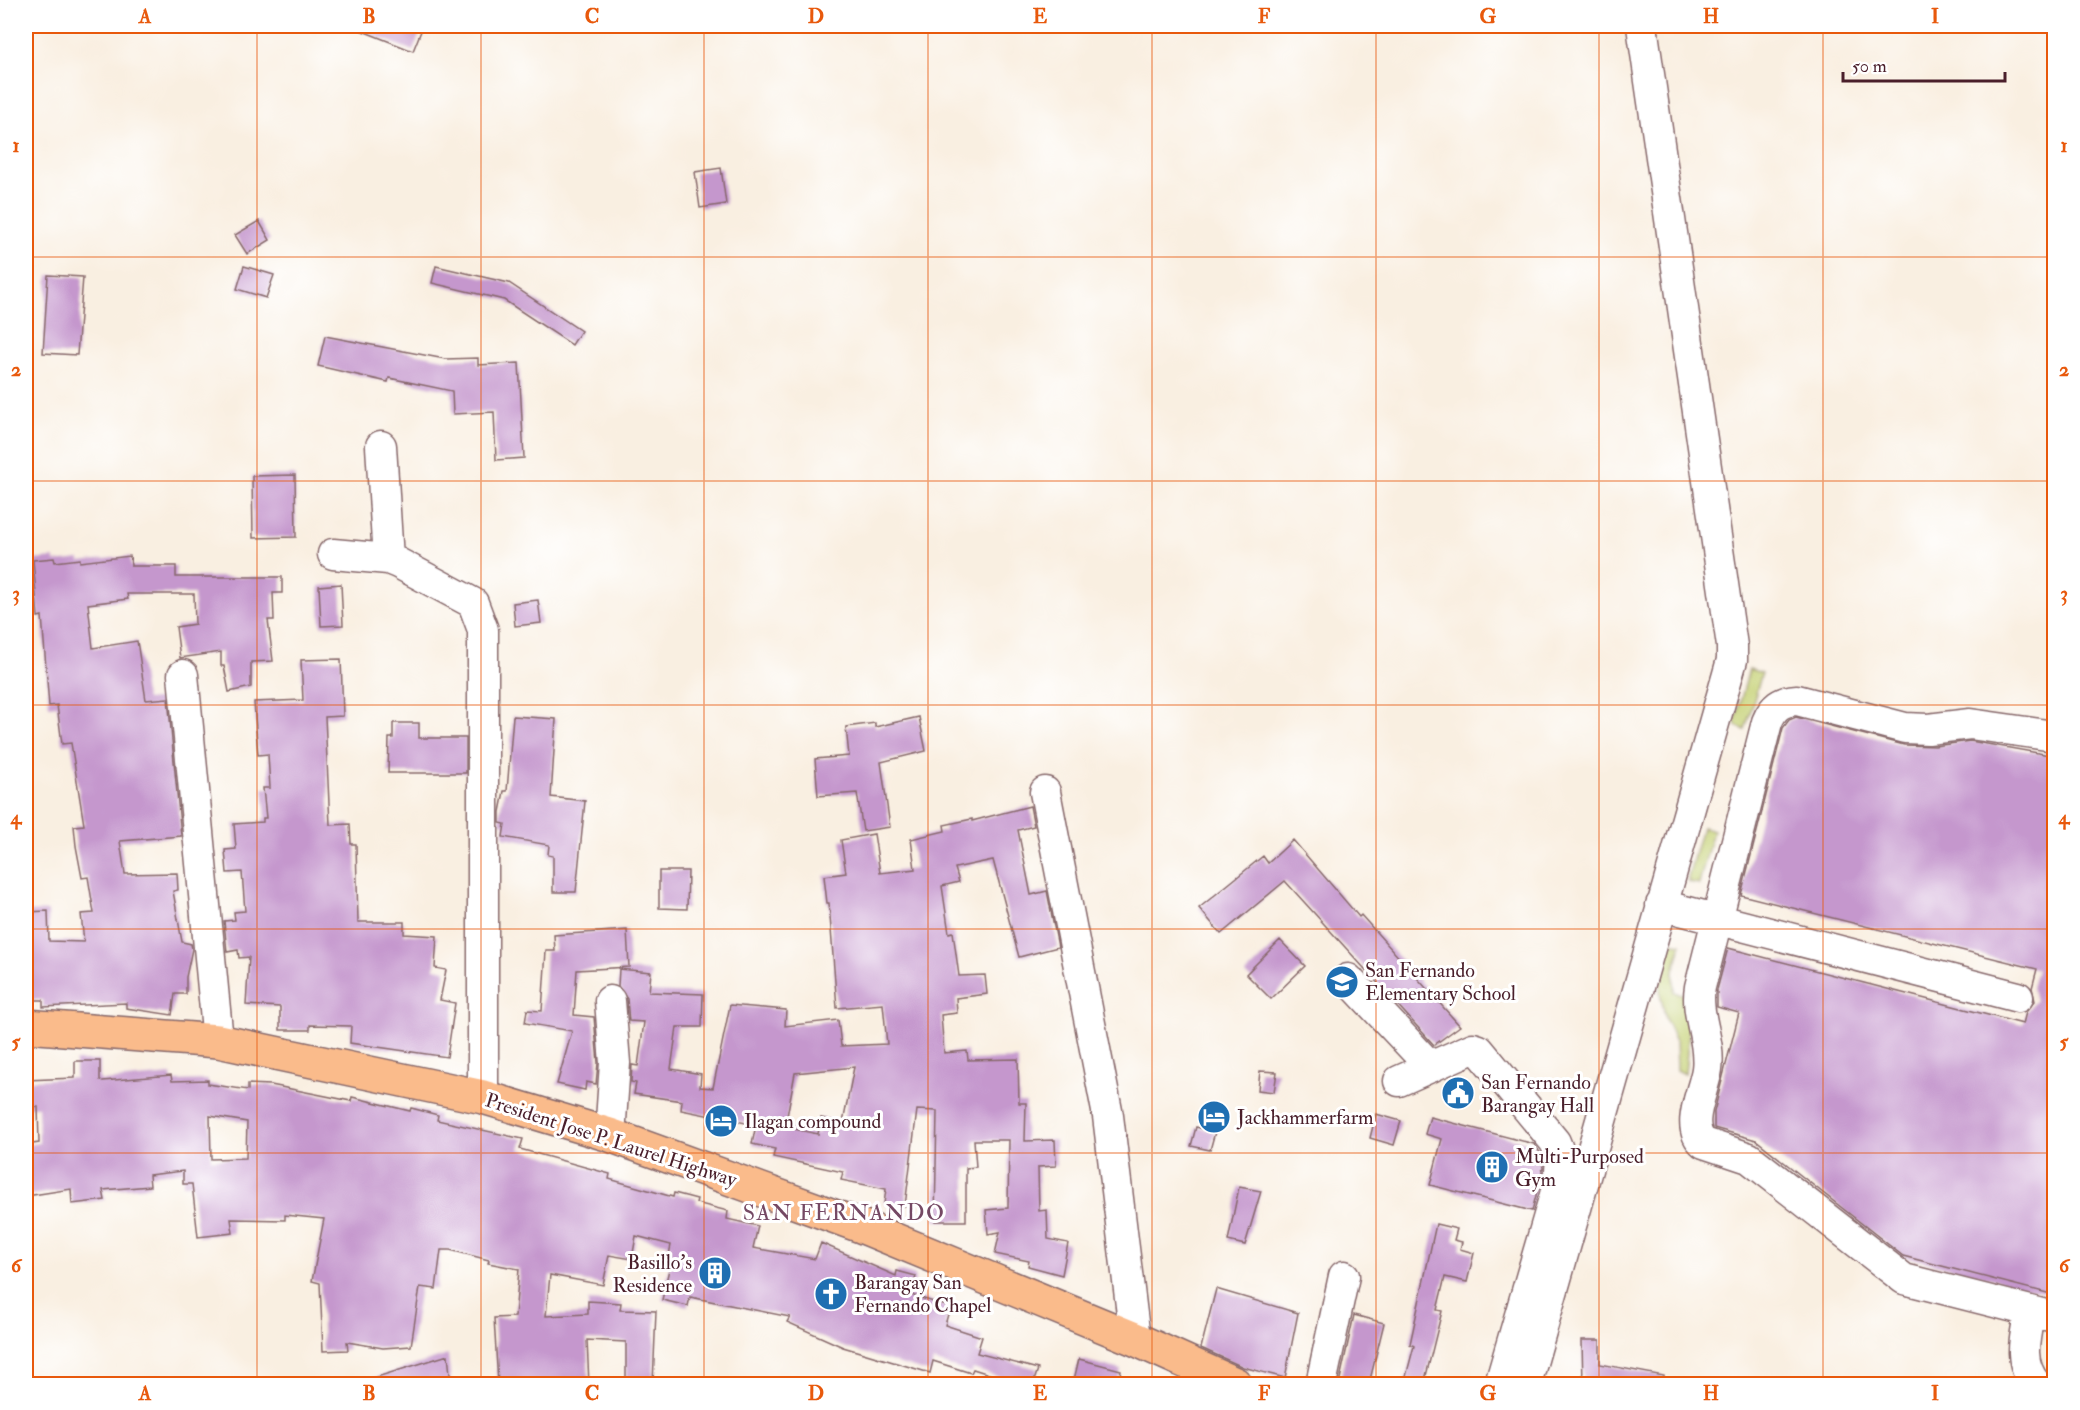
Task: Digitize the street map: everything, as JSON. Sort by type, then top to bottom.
[{"type":"highway","name":"President Jose P. Laurel Highway","points":[[26,1026],[218,1041],[483,1097],[610,1135],[861,1226],[1135,1339],[1235,1384]]},
{"type":"street","points":[[1526,1384],[1594,1153],[1660,905],[1729,674],[1732,654],[1642,26]]},
{"type":"street","points":[[381,446],[387,559]]},
{"type":"street","points":[[333,554],[387,559],[473,603],[483,630],[483,1097]]},
{"type":"street","points":[[183,675],[218,1041]]},
{"type":"street","points":[[2036,1384],[2030,1378],[2023,1359],[2042,1314],[1904,1279],[1749,1158],[1711,1146],[1699,1139],[1695,1122],[1708,1061],[1698,997],[1767,722],[1779,704],[1790,700],[1805,701],[1914,729],[1970,724],[2055,736]]},
{"type":"street","points":[[1045,792],[1108,1116],[1135,1339]]},
{"type":"street","points":[[1660,905],[2018,997]]},
{"type":"street","points":[[1348,979],[1431,1067]]},
{"type":"street","points":[[610,1001],[615,1063],[610,1135]]},
{"type":"street","points":[[1399,1082],[1473,1048],[1479,1050],[1555,1142],[1561,1160],[1556,1195],[1500,1384]]},
{"type":"street","points":[[1321,1384],[1344,1276]]},
{"type":"green space","points":[[1749,669],[1762,673],[1745,730],[1736,726],[1735,722]]},
{"type":"green space","points":[[1702,827],[1713,831],[1699,884],[1689,882],[1688,878]]},
{"type":"green space","points":[[1670,942],[1681,944],[1674,971],[1674,992],[1687,995],[1690,1021],[1685,1074],[1677,1070],[1676,1041],[1666,1020],[1660,993],[1661,970]]},
{"type":"building","points":[[350,26],[423,26],[413,51]]},
{"type":"building","points":[[721,168],[726,204],[700,208],[695,172]]},
{"type":"building","points":[[259,221],[270,240],[247,254],[235,235]]},
{"type":"building","points":[[244,266],[274,275],[266,298],[237,289]]},
{"type":"building","points":[[436,266],[509,283],[581,331],[572,345],[504,300],[432,283]]},
{"type":"building","points":[[48,275],[83,277],[77,355],[43,353]]},
{"type":"building","points":[[325,336],[445,359],[478,358],[478,365],[519,363],[524,458],[496,460],[494,412],[453,414],[452,391],[389,378],[388,382],[318,366]]},
{"type":"building","points":[[295,475],[296,537],[253,538],[252,476]]},
{"type":"building","points":[[130,556],[131,566],[176,566],[176,577],[282,577],[282,593],[273,593],[274,620],[268,620],[273,661],[251,662],[251,687],[229,692],[224,666],[221,666],[221,652],[180,658],[176,627],[195,624],[194,594],[127,594],[128,599],[88,604],[93,648],[137,641],[146,700],[168,698],[181,836],[120,841],[125,874],[177,873],[178,890],[173,891],[182,942],[191,944],[192,949],[186,977],[186,994],[175,994],[172,1015],[126,1008],[126,1003],[43,1007],[43,1000],[28,1000],[30,938],[26,938],[26,912],[48,911],[49,941],[84,942],[81,914],[94,913],[88,877],[82,878],[76,846],[74,826],[84,825],[71,743],[62,744],[57,705],[49,706],[42,616],[38,617],[33,560],[54,558],[55,562],[80,559],[80,562]]},
{"type":"building","points":[[341,584],[343,625],[321,626],[319,586]]},
{"type":"building","points":[[538,600],[541,623],[515,626],[513,603]]},
{"type":"building","points":[[341,659],[343,716],[325,717],[330,825],[350,824],[351,844],[356,844],[358,922],[404,922],[404,934],[437,936],[435,968],[446,970],[440,1000],[455,1003],[447,1057],[350,1043],[351,1026],[310,1025],[310,1030],[280,1030],[280,1007],[246,1005],[249,957],[239,958],[238,950],[227,952],[224,921],[235,920],[234,912],[245,911],[242,872],[227,873],[225,850],[236,849],[234,824],[263,822],[263,818],[266,818],[263,788],[270,788],[268,754],[258,755],[254,702],[303,700],[301,660]]},
{"type":"building","points":[[513,716],[556,719],[551,797],[585,801],[576,892],[553,892],[553,856],[548,855],[549,845],[503,837],[505,824],[500,823],[500,812],[504,791],[507,791]]},
{"type":"building","points":[[919,717],[926,751],[881,762],[890,827],[863,831],[857,793],[818,796],[815,759],[849,756],[846,727],[875,723],[875,727]]},
{"type":"building","points":[[1796,717],[1904,745],[1935,746],[1970,741],[2055,756],[2055,1295],[1903,1256],[1756,1140],[1714,1128],[1714,1112],[1739,1013],[1717,1007],[1717,990],[1728,948],[2023,1024],[2026,1012],[2035,1001],[2032,988],[2037,969],[1741,895],[1783,728],[1789,720]]},
{"type":"building","points":[[393,723],[419,723],[419,738],[466,738],[466,773],[388,773],[389,738],[393,738]]},
{"type":"building","points":[[1030,806],[1034,826],[1018,830],[1031,895],[1047,891],[1058,947],[1019,957],[993,860],[955,868],[959,882],[942,886],[949,933],[953,932],[959,976],[985,975],[987,994],[956,998],[957,1013],[941,1015],[944,1053],[967,1051],[968,1060],[1018,1059],[1019,1103],[1026,1103],[1025,1141],[1055,1140],[1056,1166],[1038,1167],[1039,1211],[1047,1210],[1048,1239],[1068,1243],[1062,1275],[1028,1266],[1029,1261],[995,1254],[1000,1232],[988,1234],[986,1210],[1008,1208],[1009,1140],[974,1140],[976,1167],[966,1168],[966,1221],[935,1221],[937,1111],[917,1110],[905,1206],[884,1204],[886,1189],[841,1180],[843,1172],[773,1157],[775,1149],[752,1144],[756,1125],[681,1110],[682,1101],[634,1094],[636,1083],[631,1082],[632,1065],[638,1066],[644,1022],[629,1021],[627,999],[618,986],[619,969],[651,972],[649,992],[703,994],[702,1027],[677,1027],[671,1069],[701,1074],[700,1087],[713,1088],[730,1005],[786,1010],[785,1026],[838,1020],[841,1046],[887,1044],[883,1004],[837,1008],[829,903],[827,903],[824,876],[846,873],[841,840],[874,834],[880,873],[915,869],[911,839],[945,831],[944,825],[972,819],[972,821]],"holes":[[[854,1067],[843,1123],[821,1118],[818,1134],[785,1127],[795,1073]]]},
{"type":"building","points":[[1293,840],[1359,917],[1361,915],[1460,1026],[1434,1045],[1285,881],[1221,934],[1199,908],[1263,856],[1268,863]]},
{"type":"building","points":[[659,871],[688,871],[687,909],[659,908]]},
{"type":"building","points":[[627,930],[629,967],[577,970],[574,1015],[594,1017],[598,1063],[596,1084],[586,1082],[585,1090],[557,1084],[572,1031],[525,1023],[527,1010],[542,1011],[546,951],[555,951],[554,935]]},
{"type":"building","points":[[1280,940],[1305,966],[1271,999],[1246,974]]},
{"type":"building","points":[[75,1061],[100,1061],[100,1080],[103,1081],[171,1075],[172,1081],[208,1080],[208,1084],[248,1090],[248,1084],[271,1085],[351,1101],[352,1097],[410,1111],[411,1108],[438,1115],[437,1120],[523,1139],[520,1149],[610,1174],[609,1179],[673,1197],[674,1193],[697,1199],[696,1203],[728,1211],[727,1219],[758,1226],[753,1248],[815,1259],[821,1243],[896,1276],[897,1271],[916,1276],[911,1295],[950,1307],[945,1325],[982,1337],[977,1353],[1038,1369],[1033,1384],[1007,1384],[1008,1380],[973,1369],[971,1373],[933,1361],[930,1373],[843,1347],[787,1322],[790,1317],[690,1297],[688,1306],[662,1300],[672,1256],[669,1255],[671,1245],[636,1236],[632,1259],[609,1255],[603,1285],[550,1275],[546,1316],[588,1314],[588,1301],[621,1303],[620,1310],[656,1311],[653,1384],[626,1384],[626,1342],[587,1340],[589,1384],[498,1384],[494,1318],[515,1317],[519,1269],[488,1263],[489,1260],[450,1250],[441,1250],[436,1289],[420,1287],[411,1346],[383,1348],[347,1342],[348,1350],[323,1351],[320,1283],[312,1281],[324,1219],[285,1215],[285,1220],[231,1219],[233,1233],[198,1237],[192,1184],[183,1184],[183,1171],[149,1175],[150,1186],[103,1190],[105,1200],[72,1204],[71,1189],[26,1196],[26,1145],[39,1143],[38,1107],[26,1107],[26,1080],[75,1078]],"holes":[[[210,1116],[247,1122],[246,1158],[211,1159]]]},
{"type":"building","points":[[1260,1071],[1277,1072],[1274,1092],[1258,1090]]},
{"type":"building","points":[[1376,1114],[1401,1121],[1394,1145],[1370,1138]]},
{"type":"building","name":"Multi-Purposed Gym","points":[[1430,1117],[1534,1144],[1541,1154],[1543,1168],[1532,1211],[1430,1185],[1442,1139],[1425,1134]]},
{"type":"building","points":[[1196,1127],[1215,1132],[1210,1150],[1191,1146]]},
{"type":"building","points":[[1239,1187],[1261,1191],[1245,1245],[1228,1241]]},
{"type":"building","points":[[1436,1224],[1457,1229],[1454,1240],[1462,1242],[1460,1249],[1474,1253],[1467,1282],[1445,1277],[1437,1310],[1442,1311],[1424,1384],[1404,1384],[1414,1346],[1410,1344]]},
{"type":"building","points":[[1216,1289],[1298,1313],[1285,1378],[1243,1367],[1201,1348]]},
{"type":"building","points":[[1354,1315],[1384,1323],[1369,1384],[1339,1384]]},
{"type":"building","points":[[1582,1340],[1600,1340],[1600,1364],[1664,1376],[1664,1384],[1583,1384]]},
{"type":"building","points":[[448,1355],[451,1384],[367,1384],[367,1380]]},
{"type":"building","points":[[1079,1359],[1121,1370],[1118,1384],[1073,1384]]},
{"type":"place","name":"San Fernando Elementary School","points":[[1342,982]]},
{"type":"place","name":"San Fernando Barangay Hall","points":[[1458,1093]]},
{"type":"place","name":"Jackhammerfarm","points":[[1214,1117]]},
{"type":"place","name":"Ilagan compound","points":[[721,1121]]},
{"type":"place","name":"Multi-Purposed Gym","points":[[1492,1167]]},
{"type":"place","name":"Basillo's Residence","points":[[715,1273]]},
{"type":"place","name":"Barangay San Fernando Chapel","points":[[831,1294]]},
{"type":"district","name":"SAN FERNANDO","points":[[844,1213]]}]
